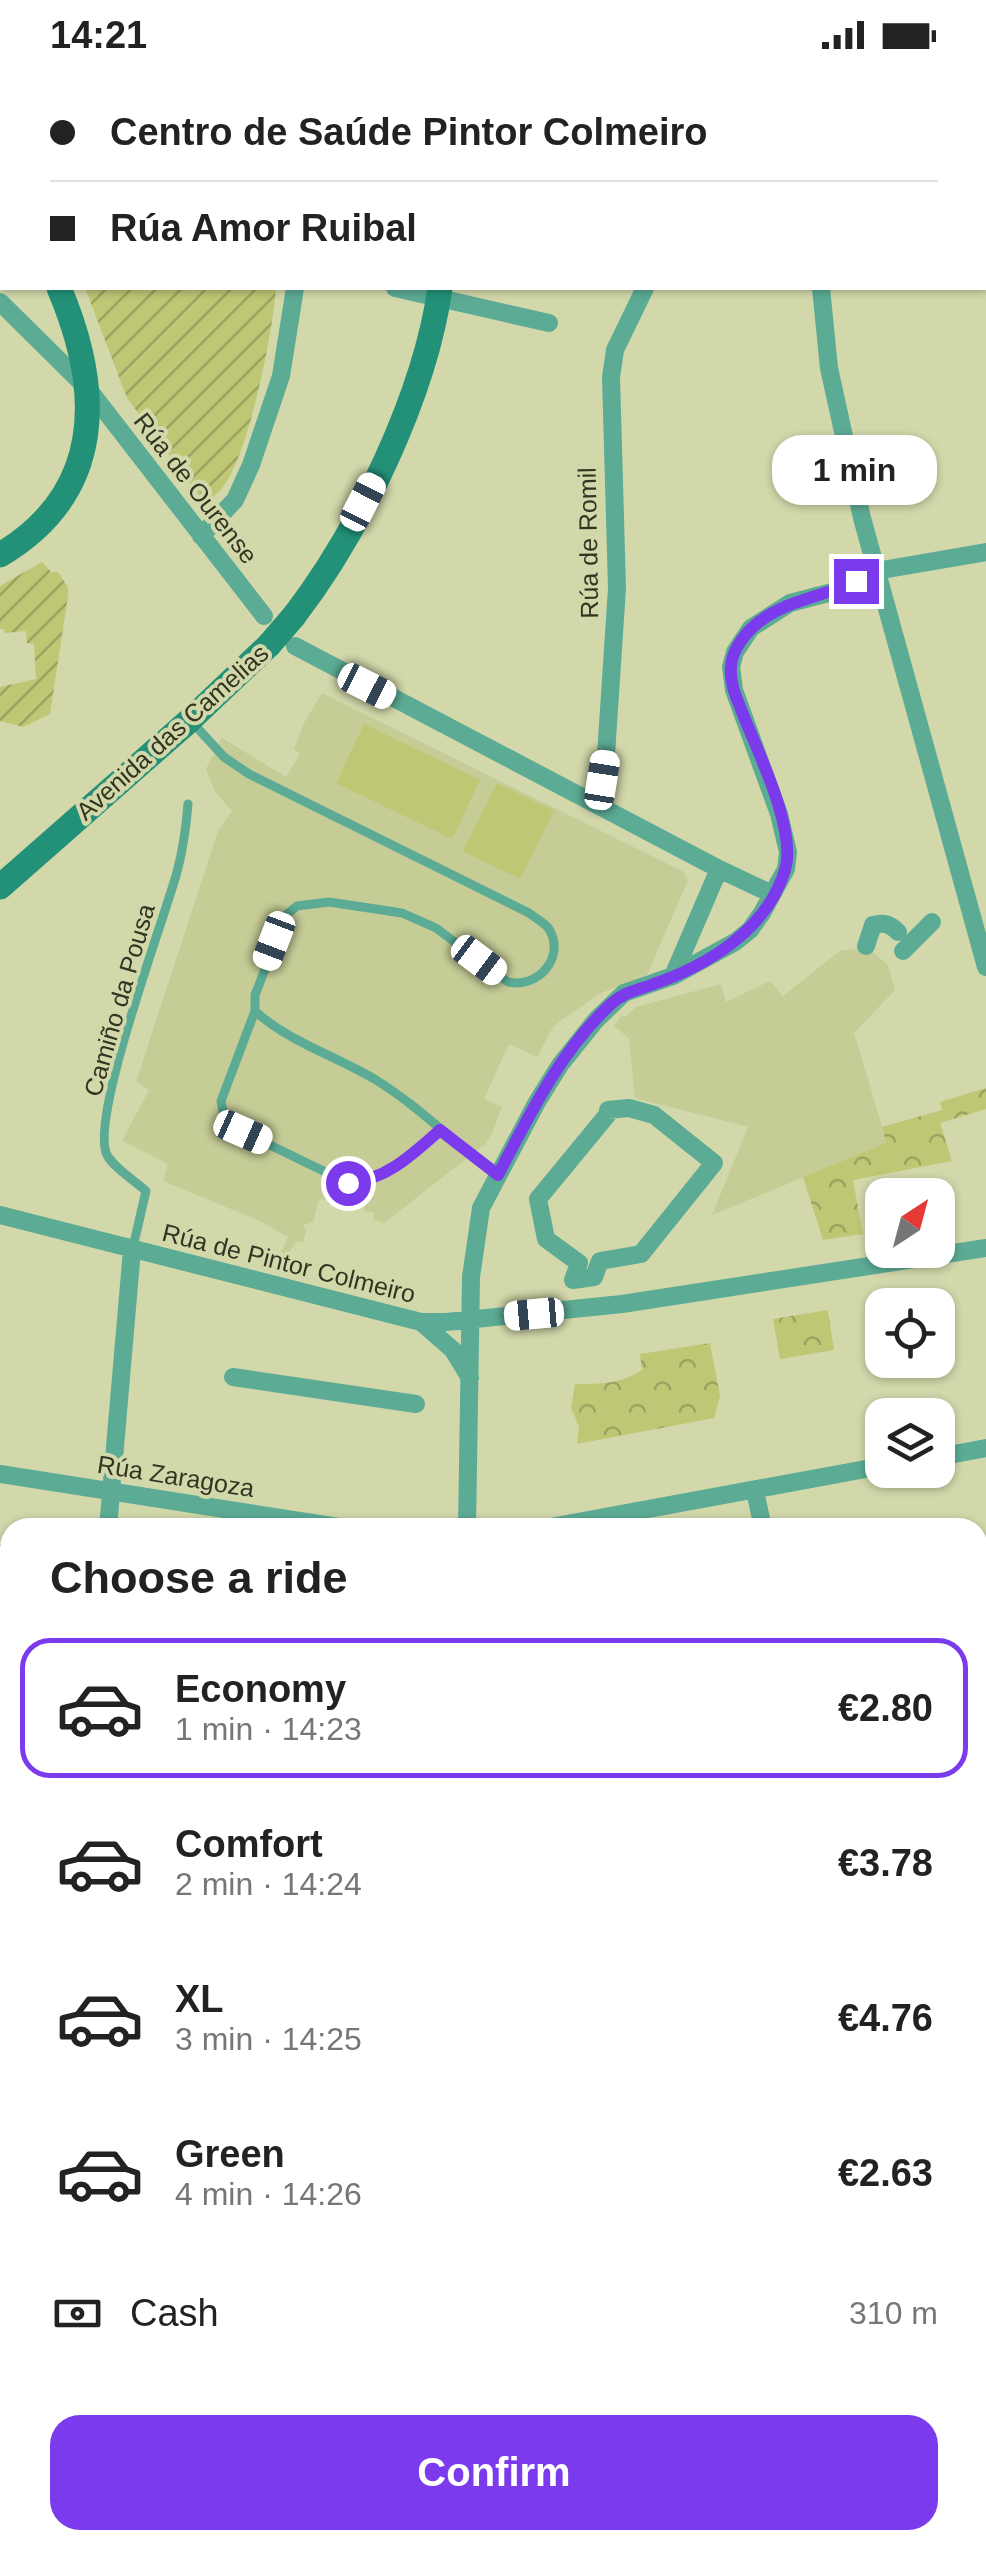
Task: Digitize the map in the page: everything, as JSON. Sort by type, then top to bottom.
[{"type":"main road","points":[[0,556],[48,517],[68,487],[90,427],[90,390],[83,354],[60,290]]},
{"type":"main road","name":"Avenida das Camelias","points":[[0,887],[190,720],[282,646],[294,616],[329,565],[392,445],[420,372],[439,292]]},
{"type":"street","points":[[201,536],[235,500],[251,465],[281,376],[295,290]]},
{"type":"street","name":"Rúa de Romil","points":[[598,804],[606,755],[617,588],[611,377],[615,350],[644,290]]},
{"type":"street","points":[[821,290],[829,368],[876,571],[986,967]]},
{"type":"street","points":[[439,292],[549,324]]},
{"type":"street","name":"Rúa de Ourense","points":[[0,302],[90,390],[264,616]]},
{"type":"street","points":[[467,1518],[477,1221],[498,1175],[537,1102],[586,1032],[624,993],[714,956],[750,930],[786,869],[788,852],[779,814],[734,690],[730,667],[735,652],[751,628],[776,611],[836,591],[876,571],[986,552]]},
{"type":"street","points":[[282,646],[772,894]]},
{"type":"street","points":[[673,976],[719,869]]},
{"type":"street","points":[[866,946],[873,925],[891,925],[898,936],[932,922]]},
{"type":"street","points":[[629,1108],[654,1115],[714,1163],[641,1254],[600,1261],[594,1278],[573,1280],[579,1264],[546,1239],[538,1200],[608,1110],[629,1108]]},
{"type":"street","name":"Rúa de Pintor Colmeiro","points":[[0,1215],[420,1322],[471,1320],[780,1282],[986,1248]]},
{"type":"street","points":[[109,1518],[132,1250]]},
{"type":"street","points":[[420,1322],[453,1350],[471,1378]]},
{"type":"street","points":[[233,1377],[416,1404]]},
{"type":"street","points":[[955,1454],[986,1448]]},
{"type":"street","points":[[602,1518],[865,1469]]},
{"type":"street","name":"Rúa Zaragoza","points":[[0,1474],[282,1518]]},
{"type":"street","points":[[755,1491],[761,1518]]},
{"type":"lane","points":[[190,720],[224,757],[249,774],[529,914],[548,928],[554,946],[538,979],[523,986],[508,982],[436,928],[402,912],[329,902],[297,906],[286,915],[221,1101],[224,1116],[243,1132],[348,1183],[366,1182],[394,1169],[440,1130]]},
{"type":"lane","name":"Camiño da Pousa","points":[[132,1250],[146,1192],[108,1156],[104,1137],[118,1058],[177,872],[188,804]]},
{"type":"lane","points":[[255,1010],[272,1026],[373,1078],[410,1102],[498,1175]]},
{"type":"shaded area","points":[[322,693],[684,872],[688,880],[647,975],[601,993],[560,1021],[537,1057],[509,1044],[484,1099],[502,1107],[485,1144],[384,1223],[373,1220],[374,1213],[364,1211],[366,1200],[319,1199],[313,1222],[303,1225],[303,1243],[296,1241],[289,1253],[281,1253],[288,1237],[262,1222],[163,1181],[168,1164],[122,1141],[149,1090],[136,1082],[218,831],[232,811],[215,792],[206,769],[222,738],[286,777],[300,754],[294,749],[304,723]]},
{"type":"shaded area","points":[[869,949],[888,965],[895,990],[854,1033],[887,1143],[712,1215],[748,1127],[635,1098],[629,1038],[614,1026],[622,1015],[625,1017],[636,1007],[721,984],[726,1002],[770,981],[783,996],[841,950]]},
{"type":"green space","points":[[86,290],[276,290],[265,362],[250,422],[232,472],[209,499],[204,502],[127,398]]},
{"type":"green space","points":[[42,562],[51,572],[58,572],[68,587],[68,596],[50,714],[23,727],[0,721],[0,687],[36,679],[34,644],[27,643],[26,631],[5,633],[0,629],[0,586]]},
{"type":"green space","points":[[364,724],[480,780],[452,839],[336,783]]},
{"type":"green space","points":[[497,783],[554,811],[520,879],[463,851]]},
{"type":"green space","points":[[986,1088],[986,1109],[940,1123],[952,1161],[853,1180],[863,1234],[823,1240],[803,1177],[886,1143],[882,1127],[942,1110],[940,1102]]},
{"type":"green space","points":[[828,1310],[834,1350],[780,1359],[773,1319]]},
{"type":"green space","points":[[710,1343],[720,1396],[714,1418],[577,1444],[579,1427],[571,1408],[575,1384],[610,1382],[634,1375],[642,1370],[640,1354]]},
{"type":"route","points":[[348,1183],[366,1182],[394,1169],[440,1130],[498,1175],[560,1065],[608,1006],[624,993],[650,986],[714,956],[750,930],[782,878],[788,852],[779,814],[734,690],[730,667],[751,628],[790,604],[856,581]]}]
